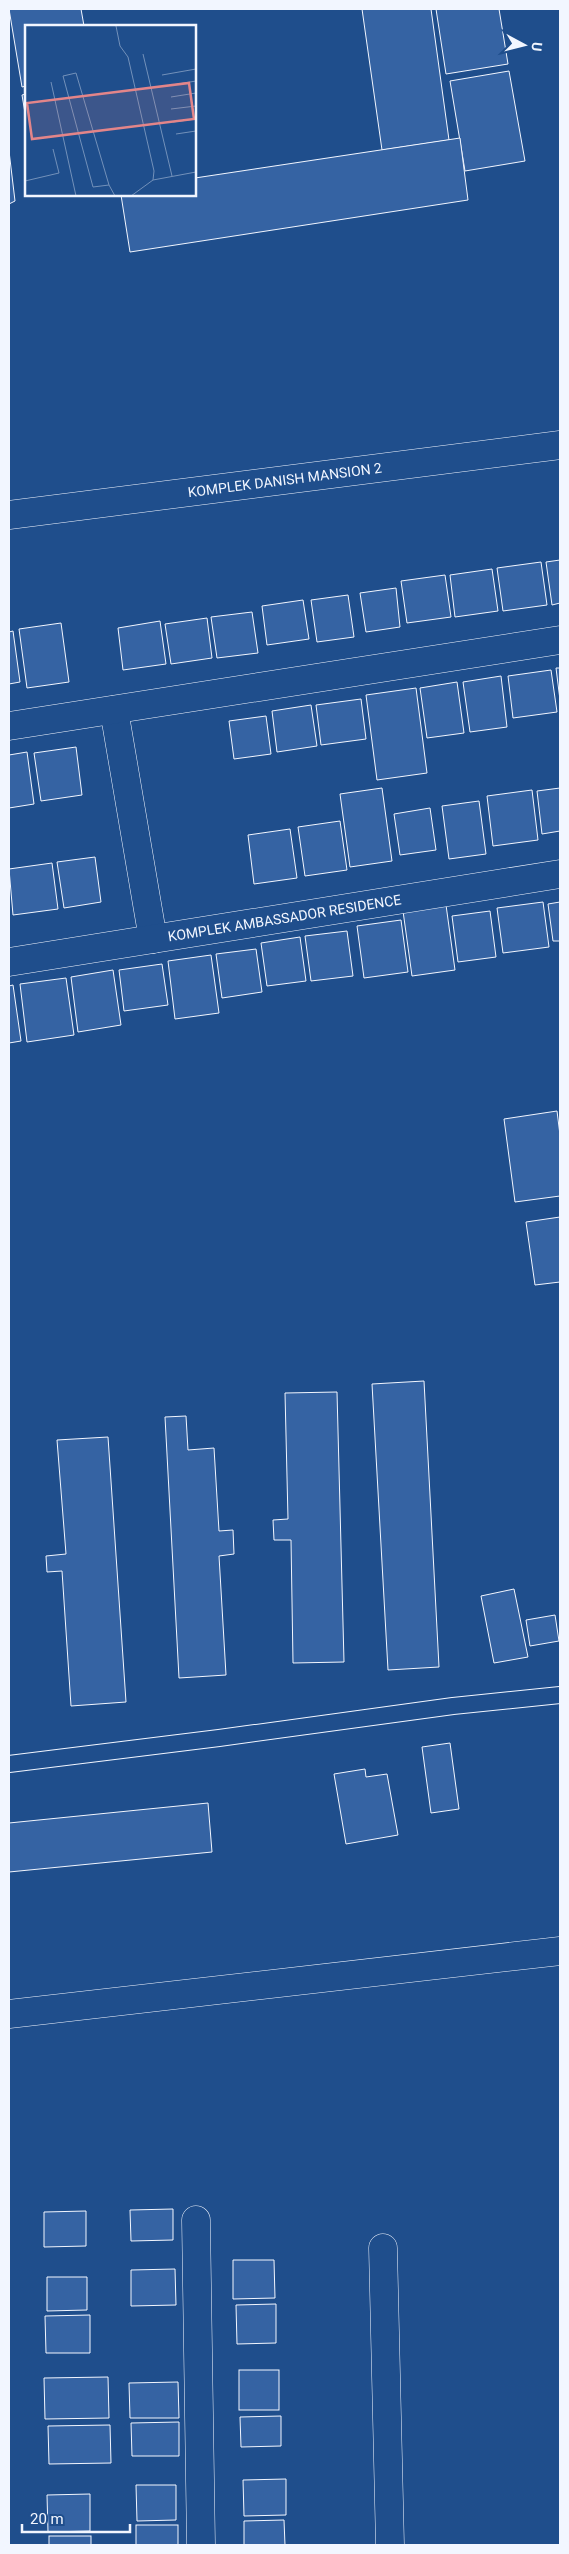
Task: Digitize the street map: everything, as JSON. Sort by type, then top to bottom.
[{"type":"street","name":"KOMPLEK DANISH MANSION 2","points":[[9,515],[560,445]]},
{"type":"street","points":[[9,726],[560,640]]},
{"type":"street","points":[[114,710],[153,939]]},
{"type":"street","name":"KOMPLEK AMBASSADOR RESIDENCE","points":[[9,962],[560,874]]},
{"type":"street","points":[[9,2014],[560,1951]]},
{"type":"street","points":[[196,2220],[201,2545]]},
{"type":"street","points":[[383,2248],[390,2545]]},
{"type":"lane","points":[[9,1764],[200,1741],[453,1706],[560,1695]]},
{"type":"building","points":[[9,9],[81,9],[84,25],[25,25],[25,86],[22,87]]},
{"type":"building","points":[[362,9],[431,9],[449,140],[382,150]]},
{"type":"building","points":[[436,9],[499,9],[508,64],[446,74]]},
{"type":"building","points":[[509,71],[525,161],[465,171],[450,81]]},
{"type":"building","points":[[25,94],[25,113],[22,95]]},
{"type":"building","points":[[460,138],[468,200],[130,252],[121,196],[196,196],[196,178]]},
{"type":"building","points":[[9,151],[15,201],[9,204]]},
{"type":"building","points":[[560,560],[560,603],[552,605],[546,562]]},
{"type":"building","points":[[541,562],[547,605],[503,611],[497,568]]},
{"type":"building","points":[[492,569],[498,611],[455,617],[450,575]]},
{"type":"building","points":[[445,575],[451,617],[407,623],[401,581]]},
{"type":"building","points":[[396,588],[400,627],[366,632],[360,593]]},
{"type":"building","points":[[348,595],[354,637],[317,642],[311,600]]},
{"type":"building","points":[[303,600],[309,639],[267,645],[262,606]]},
{"type":"building","points":[[252,612],[258,653],[217,658],[211,617]]},
{"type":"building","points":[[207,618],[212,658],[171,664],[165,624]]},
{"type":"building","points":[[160,621],[166,664],[123,670],[118,628]]},
{"type":"building","points":[[61,623],[69,682],[27,688],[19,629]]},
{"type":"building","points":[[13,631],[20,682],[9,684],[9,632]]},
{"type":"building","points":[[556,668],[560,668],[560,700]]},
{"type":"building","points":[[551,670],[557,712],[513,718],[508,676]]},
{"type":"building","points":[[501,676],[507,727],[470,732],[463,682]]},
{"type":"building","points":[[457,682],[464,733],[427,738],[420,688]]},
{"type":"building","points":[[416,688],[427,773],[377,780],[366,695]]},
{"type":"building","points":[[361,699],[366,739],[321,745],[316,705]]},
{"type":"building","points":[[311,705],[317,746],[277,752],[272,711]]},
{"type":"building","points":[[266,716],[271,754],[234,759],[229,721]]},
{"type":"building","points":[[76,747],[82,795],[41,801],[34,753]]},
{"type":"building","points":[[27,752],[34,804],[9,808],[9,755]]},
{"type":"building","points":[[382,788],[392,861],[350,867],[340,794]]},
{"type":"building","points":[[560,788],[560,831],[542,834],[537,791]]},
{"type":"building","points":[[532,790],[538,840],[493,846],[487,796]]},
{"type":"building","points":[[479,801],[486,854],[449,859],[442,806]]},
{"type":"building","points":[[430,808],[436,850],[400,855],[394,814]]},
{"type":"building","points":[[340,821],[347,870],[305,876],[298,827]]},
{"type":"building","points":[[290,829],[297,878],[254,884],[248,835]]},
{"type":"building","points":[[95,857],[101,902],[64,908],[57,862]]},
{"type":"building","points":[[52,863],[58,909],[13,915],[9,869]]},
{"type":"building","points":[[543,902],[549,947],[503,953],[497,908]]},
{"type":"building","points":[[560,902],[560,941],[553,941],[548,904]]},
{"type":"building","points":[[446,905],[455,970],[412,976],[403,911]]},
{"type":"building","points":[[490,911],[496,957],[458,962],[452,916]]},
{"type":"building","points":[[401,920],[408,972],[364,978],[357,926]]},
{"type":"building","points":[[347,931],[353,976],[311,981],[305,936]]},
{"type":"building","points":[[300,937],[306,981],[267,986],[261,943]]},
{"type":"building","points":[[256,949],[262,992],[222,998],[216,954]]},
{"type":"building","points":[[211,955],[219,1013],[175,1019],[168,961]]},
{"type":"building","points":[[162,964],[168,1005],[124,1011],[119,970]]},
{"type":"building","points":[[113,970],[121,1025],[78,1032],[71,977]]},
{"type":"building","points":[[66,978],[74,1035],[27,1042],[20,984]]},
{"type":"building","points":[[13,985],[21,1041],[9,1043],[9,986]]},
{"type":"building","points":[[557,1111],[560,1135],[560,1196],[515,1202],[504,1119]]},
{"type":"building","points":[[560,1217],[560,1282],[535,1285],[526,1222]]},
{"type":"building","points":[[424,1381],[439,1667],[388,1670],[372,1384]]},
{"type":"building","points":[[337,1392],[344,1662],[293,1663],[291,1540],[274,1540],[273,1520],[288,1519],[285,1393]]},
{"type":"building","points":[[186,1416],[188,1450],[214,1448],[219,1531],[233,1530],[234,1554],[219,1556],[226,1675],[179,1678],[165,1417]]},
{"type":"building","points":[[108,1437],[126,1702],[71,1706],[62,1571],[47,1572],[46,1556],[66,1554],[57,1440]]},
{"type":"building","points":[[514,1589],[528,1657],[494,1663],[481,1596]]},
{"type":"building","points":[[555,1615],[559,1641],[530,1646],[526,1620]]},
{"type":"building","points":[[450,1743],[459,1809],[431,1813],[422,1747]]},
{"type":"building","points":[[365,1769],[366,1777],[387,1774],[398,1835],[346,1844],[334,1774]]},
{"type":"building","points":[[208,1803],[212,1852],[9,1872],[9,1823]]},
{"type":"building","points":[[173,2209],[173,2240],[131,2241],[130,2210]]},
{"type":"building","points":[[86,2211],[86,2246],[44,2247],[44,2212]]},
{"type":"building","points":[[233,2260],[274,2260],[275,2298],[233,2299]]},
{"type":"building","points":[[175,2269],[176,2305],[131,2306],[131,2270]]},
{"type":"building","points":[[47,2277],[87,2277],[87,2310],[47,2311]]},
{"type":"building","points":[[276,2304],[276,2343],[237,2344],[236,2305]]},
{"type":"building","points":[[90,2315],[90,2353],[46,2353],[45,2316]]},
{"type":"building","points":[[239,2370],[279,2370],[279,2410],[239,2410]]},
{"type":"building","points":[[108,2377],[109,2418],[45,2419],[44,2378]]},
{"type":"building","points":[[178,2382],[179,2418],[130,2418],[129,2383]]},
{"type":"building","points":[[281,2416],[281,2446],[241,2447],[240,2417]]},
{"type":"building","points":[[179,2422],[179,2456],[132,2456],[131,2423]]},
{"type":"building","points":[[110,2425],[111,2463],[49,2464],[48,2426]]},
{"type":"building","points":[[286,2479],[286,2515],[244,2516],[243,2480]]},
{"type":"building","points":[[136,2485],[176,2485],[176,2520],[137,2521]]},
{"type":"building","points":[[90,2494],[90,2531],[48,2532],[47,2495]]},
{"type":"building","points":[[284,2520],[285,2545],[244,2545],[244,2521]]},
{"type":"building","points":[[136,2525],[178,2525],[178,2545],[136,2545]]},
{"type":"building","points":[[49,2536],[91,2536],[91,2545],[49,2545]]}]
